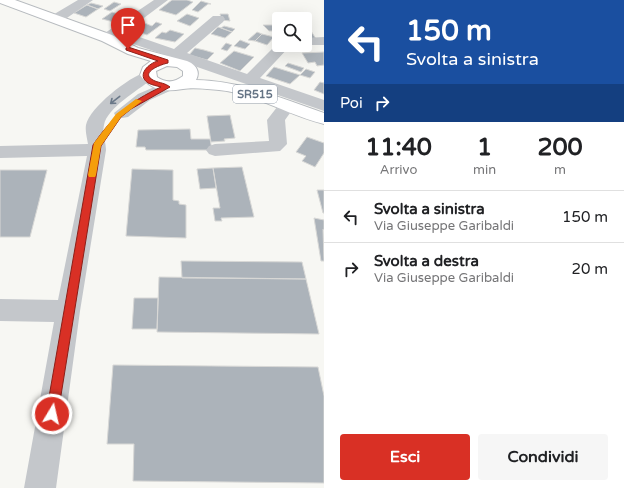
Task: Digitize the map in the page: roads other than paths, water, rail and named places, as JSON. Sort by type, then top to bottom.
[{"type":"main road","name":"SR515","points":[[3,0],[56,19],[111,36],[132,51],[144,64],[146,74],[157,85],[179,80],[213,78],[247,80],[296,102],[324,119]]},
{"type":"main road","name":"SR515","points":[[132,51],[171,59],[183,65],[179,80]]},
{"type":"main road","points":[[146,74],[150,67],[157,63],[171,59]]},
{"type":"main road","name":"SR515","points":[[179,80],[228,87],[296,102],[324,111]]},
{"type":"street","points":[[56,19],[87,0]]},
{"type":"street","points":[[111,36],[162,0]]},
{"type":"street","points":[[171,59],[218,19]]},
{"type":"street","points":[[111,36],[171,59],[247,80],[277,52]]},
{"type":"street","points":[[312,42],[324,41]]},
{"type":"street","points":[[40,488],[68,311],[97,148],[95,130],[99,117],[110,105],[146,74]]},
{"type":"street","points":[[97,148],[119,116],[129,107],[144,97],[179,80]]},
{"type":"street","points":[[215,150],[274,147],[278,144],[279,139],[276,120],[307,92],[324,97]]},
{"type":"street","points":[[296,102],[324,106]]},
{"type":"street","points":[[0,152],[97,148]]},
{"type":"street","points":[[0,310],[68,311]]}]
